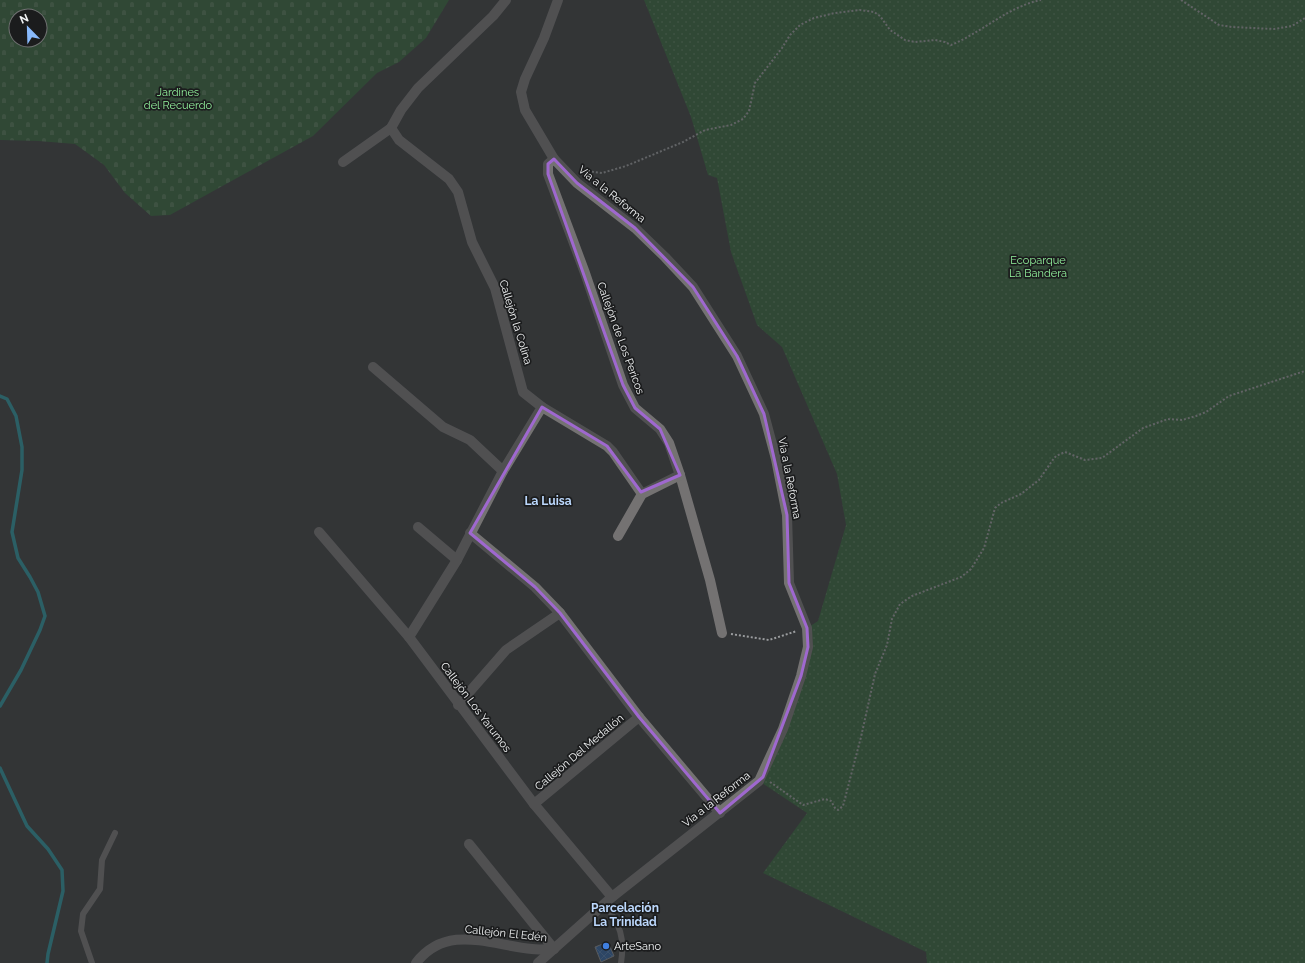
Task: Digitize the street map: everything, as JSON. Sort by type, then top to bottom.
[{"type":"street","points":[[343,162],[391,128],[401,110],[418,88],[493,16],[506,0]]},
{"type":"street","name":"Vía a la Reforma","points":[[538,963],[608,900],[660,857],[720,813],[763,777],[783,729],[801,676],[808,647],[807,628],[789,583],[787,515],[764,414],[737,356],[693,287],[635,228],[576,182],[554,159],[525,110],[521,92],[525,78],[544,38],[558,0]]},
{"type":"street","name":"Callejón la Colina","points":[[391,128],[399,140],[449,179],[458,192],[472,242],[495,288],[523,392],[542,407],[607,446],[613,452],[642,494]]},
{"type":"street","name":"Callejón de Los Pericos","points":[[554,159],[548,164],[548,174],[585,273],[624,385],[635,408],[660,429],[669,444],[680,475],[710,580],[722,633]]},
{"type":"street","points":[[374,367],[443,427],[470,440],[503,471]]},
{"type":"street","points":[[409,638],[457,560],[503,471],[542,407]]},
{"type":"street","points":[[618,536],[642,494],[680,475]]},
{"type":"street","points":[[418,527],[457,560]]},
{"type":"street","name":"Callejón Los Yarumos","points":[[319,532],[409,638],[458,705],[608,900]]},
{"type":"street","points":[[470,533],[535,587],[560,613],[640,717],[720,813]]},
{"type":"street","points":[[458,705],[506,650],[560,613]]},
{"type":"street","name":"Callejón Del Medallón","points":[[534,804],[640,717]]},
{"type":"street","points":[[469,844],[554,950]]},
{"type":"street","name":"Callejón El Edén","points":[[416,963],[425,952],[442,942],[465,938],[532,949],[554,950]]},
{"type":"lane","points":[[92,963],[82,931],[84,914],[100,889],[102,860],[115,833]]},
{"type":"lane","points":[[608,900],[622,932],[622,951],[620,963]]},
{"type":"path","points":[[579,170],[585,172],[602,173],[626,166],[683,142],[705,130],[731,125],[743,119],[749,111],[755,83],[790,35],[800,25],[814,18],[835,13],[860,10],[874,12],[880,16],[890,30],[905,40],[915,42],[935,40],[951,45],[976,33],[1004,13],[1026,3],[1041,0]]},
{"type":"path","points":[[1181,0],[1219,25],[1232,27],[1274,29],[1292,26],[1305,18]]},
{"type":"path","points":[[763,777],[802,805],[825,800],[831,801],[838,810],[843,806],[861,737],[875,674],[886,645],[892,619],[900,604],[912,596],[961,577],[971,569],[984,548],[995,508],[1001,503],[1021,494],[1039,480],[1056,456],[1065,452],[1085,460],[1102,458],[1143,428],[1168,419],[1182,420],[1196,416],[1206,412],[1229,396],[1305,371]]},
{"type":"path","points":[[722,633],[769,640],[807,628]]},
{"type":"highlighted area","points":[[554,159],[577,183],[635,228],[693,287],[737,356],[764,414],[787,515],[789,583],[807,628],[808,647],[801,676],[763,777],[720,813],[639,717],[560,613],[535,587],[470,533],[542,407],[607,446],[641,492],[680,475],[660,429],[635,408],[623,385],[548,174],[548,164]]},
{"type":"green space","name":"Jardines del Recuerdo","points":[[0,0],[449,0],[426,38],[399,62],[377,73],[313,136],[170,215],[151,216],[125,193],[104,165],[75,144],[0,140]]},
{"type":"green space","name":"Ecoparque La Bandera","points":[[644,0],[1305,0],[1305,963],[927,963],[926,952],[763,873],[807,813],[759,781],[801,676],[807,628],[818,621],[846,525],[837,474],[782,347],[757,325],[731,252],[717,178],[708,175],[691,117]]},
{"type":"building","points":[[608,942],[614,956],[601,962],[595,947]]},
{"type":"waterway","points":[[0,396],[7,399],[16,416],[22,447],[22,470],[12,532],[18,558],[38,592],[45,616],[21,670],[0,706]]},
{"type":"waterway","points":[[0,768],[27,826],[48,849],[62,870],[63,891],[47,963]]},
{"type":"place","name":"ArteSano","points":[[606,946]]},
{"type":"district","name":"La Luisa","points":[[548,501]]},
{"type":"district","name":"Parcelación La Trinidad","points":[[625,915]]}]
